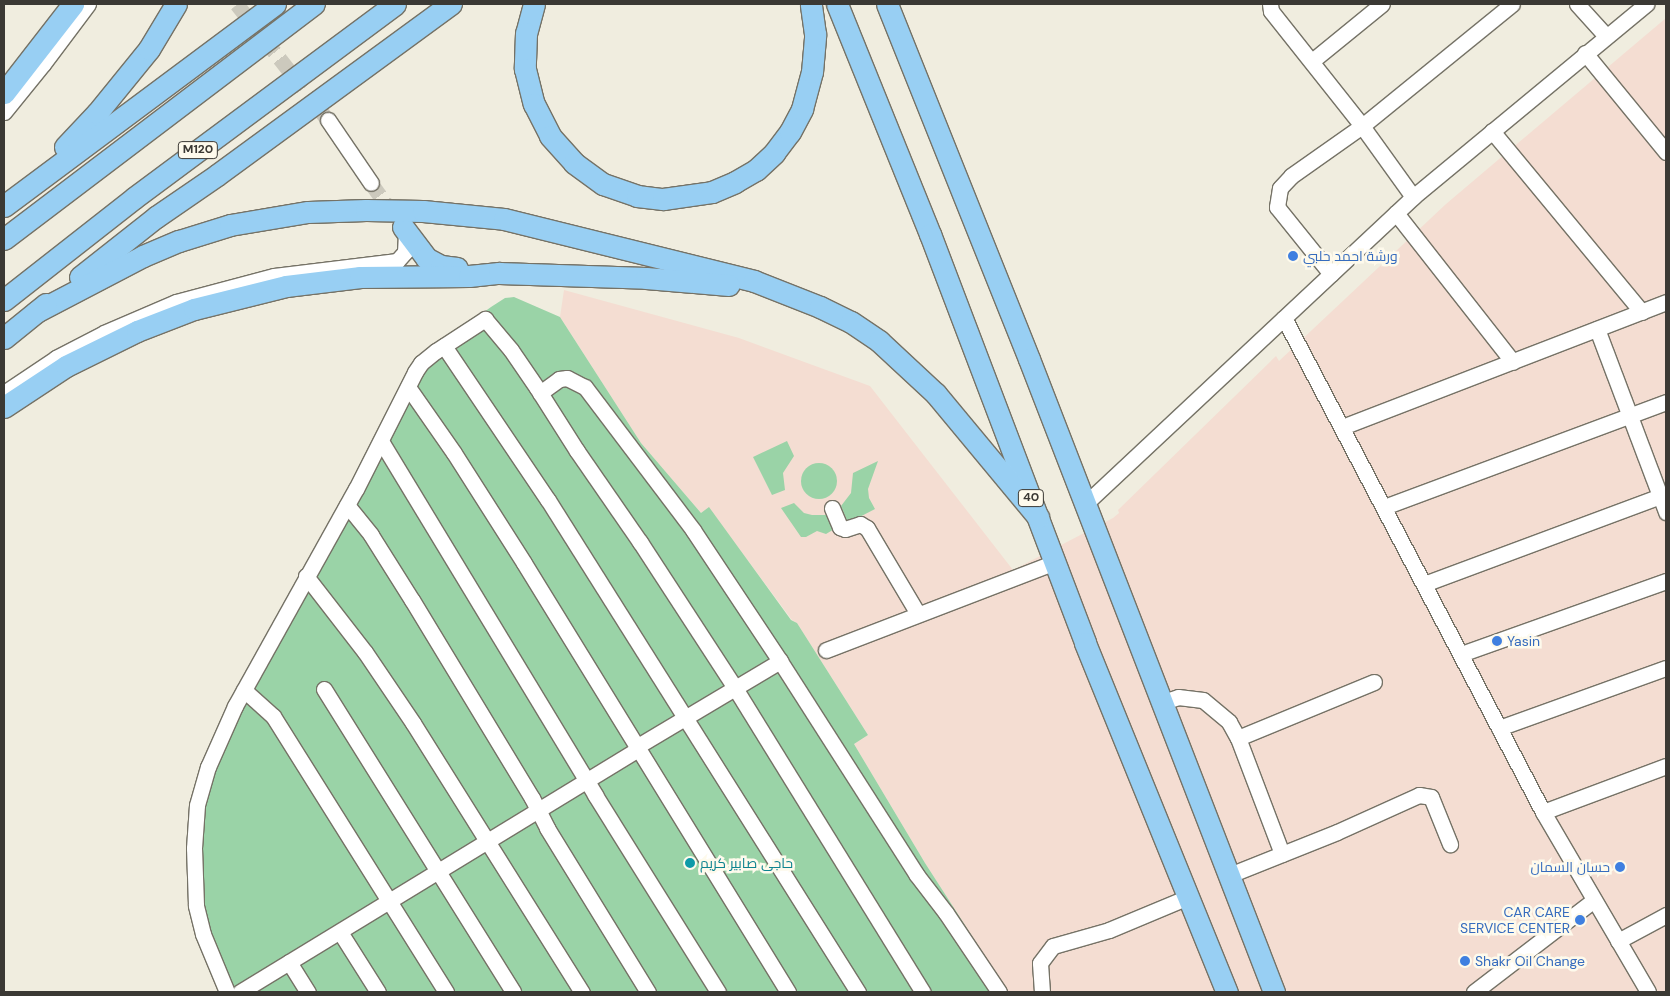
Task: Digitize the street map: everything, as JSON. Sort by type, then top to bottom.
[{"type":"highway","points":[[4,93],[73,4]]},
{"type":"highway","points":[[24,190],[97,113],[149,49],[176,4]]},
{"type":"highway","points":[[4,206],[274,4]]},
{"type":"highway","points":[[4,240],[314,4]]},
{"type":"highway","name":"M120","points":[[4,300],[134,198],[395,4]]},
{"type":"highway","points":[[4,338],[156,217],[217,176],[451,4]]},
{"type":"highway","points":[[534,4],[526,33],[526,69],[534,104],[550,136],[574,163],[604,184],[637,196],[663,200],[712,192],[736,182],[756,170],[774,153],[790,132],[802,109],[812,72],[815,34],[811,4]]},
{"type":"highway","name":"40","points":[[837,4],[930,234],[1085,643],[1227,992]]},
{"type":"highway","points":[[887,4],[1029,358],[1160,703],[1274,992]]},
{"type":"highway","points":[[36,312],[143,256],[179,241],[221,228],[308,212],[366,210],[448,213],[514,221],[744,278],[800,299],[851,322],[879,341],[936,394],[1038,517]]},
{"type":"highway","points":[[405,229],[426,258],[447,267],[499,273],[700,282],[749,288],[800,299]]},
{"type":"highway","points":[[4,407],[66,366],[110,343],[216,302],[312,282],[360,278],[469,276],[499,273]]},
{"type":"street","points":[[4,112],[49,57],[88,4]]},
{"type":"street","points":[[1270,4],[1271,11],[1362,126],[1413,198]]},
{"type":"street","points":[[1312,62],[1382,4]]},
{"type":"street","points":[[1331,274],[1276,207],[1280,188],[1291,176],[1362,126],[1512,4]]},
{"type":"street","points":[[1577,4],[1606,36]]},
{"type":"street","points":[[1084,505],[1396,213],[1585,53],[1646,4]]},
{"type":"street","points":[[1585,53],[1666,152]]},
{"type":"street","points":[[328,120],[371,183]]},
{"type":"street","points":[[1492,131],[1642,312]]},
{"type":"street","points":[[1396,213],[1512,362]]},
{"type":"street","points":[[4,393],[56,358],[104,333],[176,302],[274,276],[397,261],[405,252],[405,229]]},
{"type":"street","points":[[1342,427],[1666,302]]},
{"type":"street","points":[[1284,318],[1543,812],[1648,992]]},
{"type":"street","points":[[227,992],[198,917],[194,848],[197,805],[200,791],[244,690],[347,505],[421,363],[485,319],[511,350],[735,688],[923,992]]},
{"type":"street","points":[[1596,329],[1663,495],[1666,512]]},
{"type":"street","points":[[444,346],[553,509],[858,992]]},
{"type":"street","points":[[540,393],[559,379],[567,378],[585,387],[692,530],[780,661],[916,874],[946,912],[999,992]]},
{"type":"street","points":[[408,387],[454,454],[519,556],[636,749],[788,992]]},
{"type":"street","points":[[1384,507],[1666,402]]},
{"type":"street","points":[[381,441],[587,781],[718,992]]},
{"type":"street","points":[[1424,584],[1663,495]]},
{"type":"street","points":[[347,505],[382,552],[539,810],[547,828],[648,992]]},
{"type":"street","points":[[832,508],[840,527],[845,529],[860,524],[867,528],[918,614]]},
{"type":"street","points":[[826,650],[1055,562]]},
{"type":"street","points":[[306,576],[366,652],[488,841],[582,992]]},
{"type":"street","points":[[1461,654],[1666,581]]},
{"type":"street","points":[[240,992],[780,661]]},
{"type":"street","points":[[1499,728],[1666,668]]},
{"type":"street","points":[[1238,738],[1374,682]]},
{"type":"street","points":[[324,689],[513,992]]},
{"type":"street","points":[[244,690],[273,716],[446,992]]},
{"type":"street","points":[[1160,703],[1178,697],[1203,700],[1229,722],[1238,738],[1282,854]]},
{"type":"street","points":[[1543,812],[1666,766]]},
{"type":"street","points":[[1227,876],[1337,832],[1419,795],[1431,797],[1450,844]]},
{"type":"street","points":[[1042,992],[1040,963],[1053,946],[1109,930],[1188,898]]},
{"type":"street","points":[[1474,992],[1594,900]]},
{"type":"street","points":[[1618,940],[1666,915]]},
{"type":"street","points":[[340,932],[378,992]]},
{"type":"street","points":[[289,962],[308,992]]},
{"type":"shaded area","points":[[1666,18],[1666,992],[1008,992],[925,863],[854,744],[868,735],[797,623],[792,620],[709,508],[701,513],[641,443],[560,317],[564,290],[739,338],[870,386],[1013,570],[1113,518],[1119,513],[1118,510],[1276,356],[1279,361],[1446,204]]},
{"type":"green space","points":[[514,297],[560,317],[641,443],[701,513],[709,507],[791,620],[797,623],[868,735],[854,744],[925,863],[1008,992],[216,992],[218,991],[193,920],[191,903],[212,749],[245,678],[413,368],[421,358],[491,307],[505,298]]},
{"type":"green space","points":[[787,441],[794,456],[783,473],[785,490],[772,495],[753,457]]},
{"type":"green space","points":[[878,461],[868,489],[869,498],[875,509],[848,523],[841,506],[851,493],[853,473]]},
{"type":"green space","points":[[819,463],[826,464],[832,468],[836,474],[836,488],[832,494],[826,498],[819,499],[812,498],[806,494],[802,488],[801,481],[802,474],[806,468],[812,464]]},
{"type":"green space","points":[[794,503],[804,513],[827,515],[836,528],[826,534],[817,531],[806,537],[801,537],[781,508]]},
{"type":"tunnel","points":[[237,4],[328,120]]},
{"type":"tunnel","points":[[371,183],[395,216]]},
{"type":"place","name":"ورشة احمد حلبي","points":[[1293,256]]},
{"type":"place","name":"Yasin","points":[[1497,641]]},
{"type":"place","name":"حاجی صابیر کریم","points":[[690,863]]},
{"type":"place","name":"حسان السمان","points":[[1620,867]]},
{"type":"place","name":"CAR CARE SERVICE CENTER","points":[[1580,920]]},
{"type":"place","name":"Shakr Oil Change","points":[[1465,961]]}]
